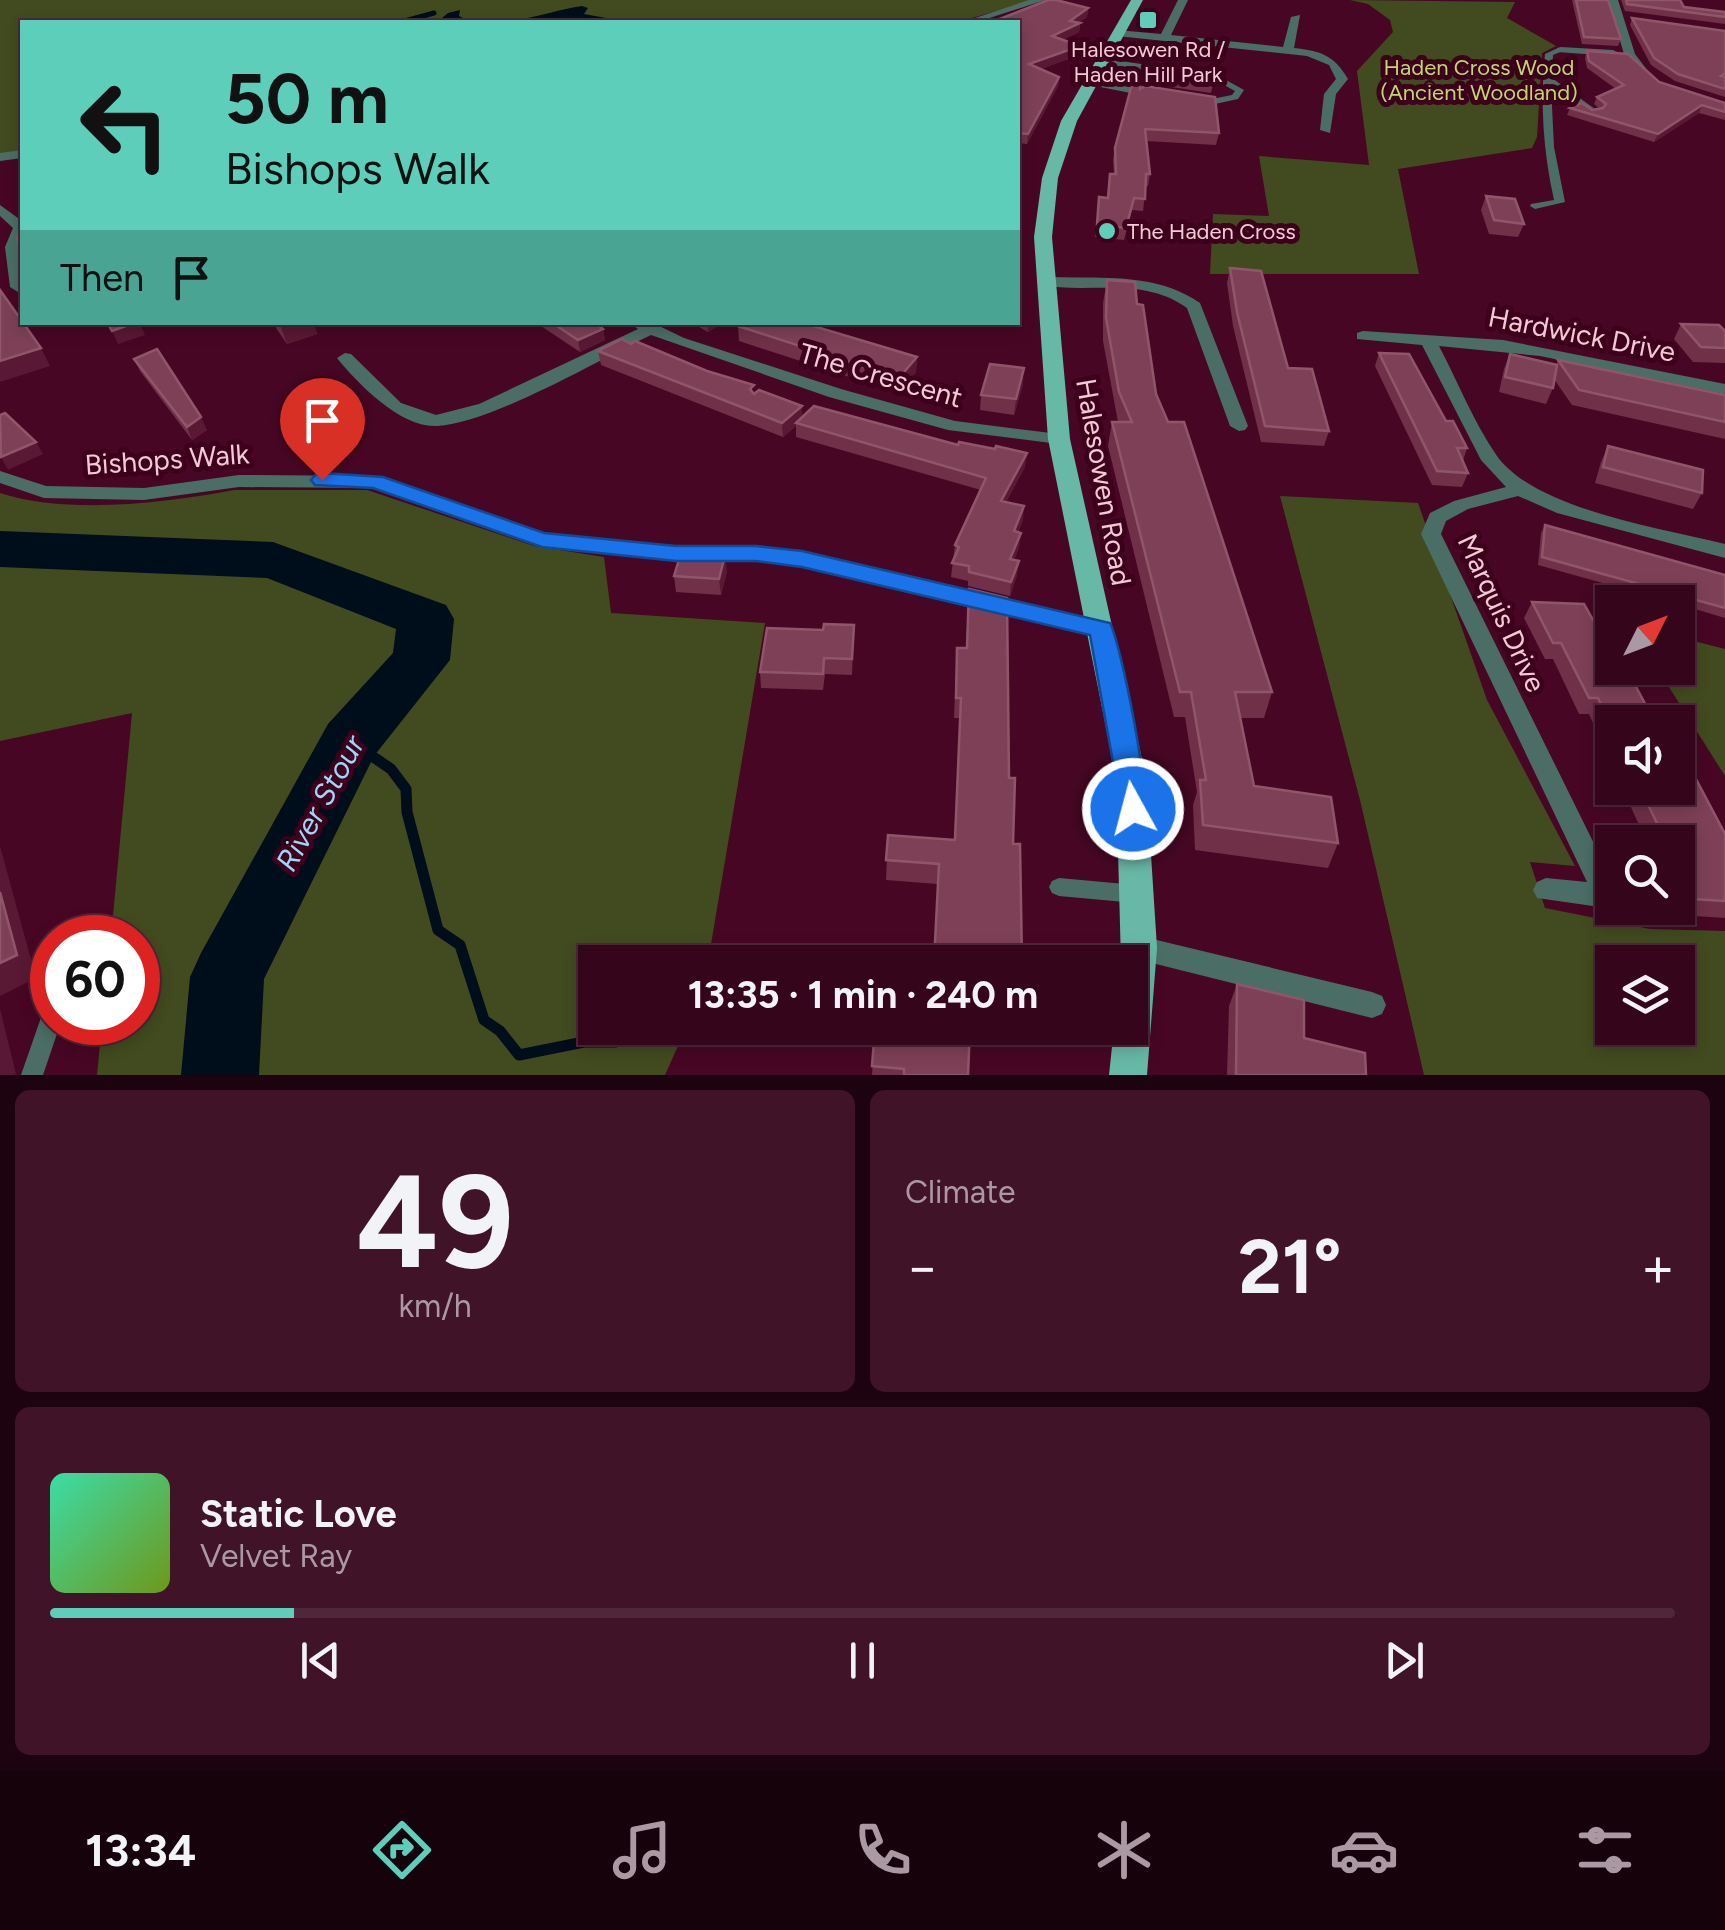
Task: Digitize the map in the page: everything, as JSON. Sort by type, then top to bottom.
[{"type":"main road","name":"Halesowen Road","points":[[1137,0],[1069,121],[1050,178],[1043,236],[1059,439],[1130,776],[1140,945]]},
{"type":"main road","name":"Halesowen Road","points":[[1128,1075],[1130,1045]]},
{"type":"street","points":[[975,20],[1040,0]]},
{"type":"street","points":[[1166,37],[1182,0]]},
{"type":"street","points":[[1612,0],[1630,54],[1646,78],[1655,84]]},
{"type":"street","points":[[1616,16],[1634,18]]},
{"type":"street","points":[[1288,50],[1296,17]]},
{"type":"street","points":[[1118,33],[1322,57],[1339,69],[1342,79],[1330,94],[1326,130]]},
{"type":"street","points":[[1560,50],[1630,54]]},
{"type":"street","points":[[1086,87],[1165,99]]},
{"type":"street","points":[[0,208],[20,225]]},
{"type":"street","points":[[18,288],[12,247],[20,231]]},
{"type":"street","points":[[1045,282],[1160,288],[1186,298],[1194,306],[1238,426]]},
{"type":"street","points":[[345,358],[396,408],[435,420],[485,408],[642,326]]},
{"type":"street","name":"The Crescent","points":[[642,326],[835,394],[937,421],[1059,439]]},
{"type":"street","name":"Hardwick Drive","points":[[1363,336],[1428,342],[1466,340],[1517,347],[1725,389]]},
{"type":"street","points":[[1428,342],[1490,460],[1520,489],[1564,509],[1725,551]]},
{"type":"street","name":"Bishops Walk","points":[[0,477],[44,492],[124,494],[190,490],[239,481],[376,482],[542,540],[676,553],[756,553],[802,559],[1101,629]]},
{"type":"street","name":"Marquis Drive","points":[[1520,489],[1461,505],[1437,516],[1432,534],[1607,896],[1546,890]]},
{"type":"street","points":[[1148,950],[1372,1005]]},
{"type":"lane","points":[[1536,206],[1560,202],[1546,79],[1549,54],[1560,50]]},
{"type":"lane","points":[[1100,61],[1218,78],[1240,90],[1231,99],[1209,100]]},
{"type":"lane","points":[[1546,79],[1594,112]]},
{"type":"lane","points":[[1059,887],[1137,884]]},
{"type":"lane","points":[[32,1075],[42,1045]]},
{"type":"green space","points":[[0,0],[1035,0],[965,20],[20,20],[20,151],[0,154]]},
{"type":"green space","name":"Haden Cross Wood (Ancient Woodland)","points":[[1350,0],[1515,2],[1507,18],[1556,46],[1542,53],[1537,137],[1532,148],[1398,169],[1419,274],[1210,274],[1213,214],[1269,216],[1259,156],[1369,165],[1357,71],[1393,32],[1390,20],[1368,4]]},
{"type":"green space","points":[[234,490],[367,490],[534,546],[604,557],[611,613],[765,623],[711,945],[578,945],[578,1045],[678,1045],[665,1075],[97,1075],[100,1045],[160,1045],[160,915],[113,915],[132,713],[0,741],[0,493],[55,504],[116,505]]},
{"type":"green space","points":[[1280,496],[1418,503],[1487,700],[1575,866],[1530,862],[1545,908],[1595,918],[1595,925],[1725,931],[1725,1075],[1424,1075],[1360,800]]},
{"type":"green space","points":[[1695,641],[1725,649],[1725,776],[1695,728],[1695,705],[1680,705],[1668,685],[1695,685]]},
{"type":"water","points":[[582,6],[588,8],[584,14],[617,20],[520,20]]},
{"type":"water","points":[[460,10],[459,16],[469,20],[439,20]]},
{"type":"building","points":[[1048,0],[1088,8],[1070,21],[1080,23],[1052,36],[1080,46],[1029,64],[1059,77],[1028,134],[1020,133],[1020,20],[997,20]]},
{"type":"building","points":[[1576,0],[1608,0],[1621,39],[1584,37]]},
{"type":"building","points":[[1626,0],[1680,0],[1684,7],[1725,12],[1725,17],[1627,4]]},
{"type":"building","points":[[1632,18],[1725,31],[1725,73],[1721,76],[1725,77],[1725,89],[1678,74],[1654,58]]},
{"type":"building","points":[[1587,51],[1628,54],[1659,82],[1725,103],[1725,112],[1702,105],[1658,134],[1570,108],[1582,103],[1592,110],[1603,108],[1606,104],[1597,97],[1624,85],[1589,61]]},
{"type":"building","points":[[1158,63],[1213,71],[1214,80],[1153,72]]},
{"type":"building","points":[[1132,84],[1140,85],[1140,89],[1145,86],[1215,97],[1219,133],[1145,129],[1150,174],[1146,174],[1145,199],[1134,198],[1126,228],[1097,225],[1099,197],[1108,198],[1110,174],[1116,174],[1115,148]]},
{"type":"building","points":[[1486,196],[1515,199],[1524,224],[1494,220]]},
{"type":"building","points":[[1230,268],[1261,271],[1288,368],[1312,369],[1329,431],[1265,426]]},
{"type":"building","points":[[1107,280],[1135,282],[1137,304],[1143,305],[1156,394],[1168,422],[1184,422],[1272,692],[1235,692],[1254,786],[1331,797],[1338,843],[1203,825],[1200,780],[1206,780],[1191,692],[1180,692],[1112,422],[1132,422],[1119,392],[1106,318]]},
{"type":"building","points":[[0,290],[20,318],[20,325],[25,325],[41,348],[0,361]]},
{"type":"building","points":[[1681,324],[1719,325],[1725,331],[1725,348],[1701,347]]},
{"type":"building","points":[[556,325],[598,325],[603,329],[578,340]]},
{"type":"building","points":[[810,325],[917,357],[899,378],[738,326]]},
{"type":"building","points":[[622,339],[754,385],[750,389],[754,394],[759,390],[802,406],[782,423],[598,351]]},
{"type":"building","points":[[157,349],[201,417],[187,427],[134,359]]},
{"type":"building","points":[[1379,353],[1409,354],[1446,421],[1453,421],[1467,448],[1457,448],[1468,473],[1437,471]]},
{"type":"building","points":[[1510,354],[1557,365],[1553,388],[1505,377]]},
{"type":"building","points":[[1558,360],[1725,395],[1725,422],[1579,390]]},
{"type":"building","points":[[990,364],[1024,368],[1016,399],[981,395]]},
{"type":"building","points":[[814,406],[958,445],[959,442],[995,449],[996,446],[1027,453],[1001,501],[1024,506],[1014,531],[1021,533],[1010,559],[1019,561],[1011,582],[969,572],[969,566],[952,563],[959,547],[955,545],[986,478],[796,423]]},
{"type":"building","points":[[5,413],[36,442],[1,457],[0,415]]},
{"type":"building","points":[[1608,446],[1703,470],[1702,493],[1603,467]]},
{"type":"building","points":[[1545,525],[1725,575],[1725,608],[1695,600],[1695,585],[1642,585],[1542,557]]},
{"type":"building","points":[[681,553],[725,555],[719,579],[674,576]]},
{"type":"building","points":[[969,589],[1007,598],[1009,778],[1015,778],[1013,844],[1020,844],[1022,945],[935,945],[939,864],[886,860],[888,835],[955,840],[961,698],[956,698],[957,648],[967,648]]},
{"type":"building","points":[[1532,602],[1584,604],[1595,624],[1595,685],[1635,685],[1646,705],[1601,705],[1598,698],[1589,698],[1561,643],[1553,643]]},
{"type":"building","points":[[824,624],[854,625],[852,659],[824,658],[823,674],[760,672],[767,628],[823,630]]},
{"type":"building","points":[[1695,777],[1725,834],[1725,901],[1695,899],[1695,825],[1658,825],[1648,805],[1695,805]]},
{"type":"building","points":[[0,892],[17,955],[0,963]]},
{"type":"building","points":[[1237,984],[1304,1000],[1304,1038],[1365,1053],[1366,1075],[1236,1075]]},
{"type":"building","points":[[874,1045],[969,1045],[968,1075],[904,1075],[904,1069],[872,1066]]},
{"type":"waterway","points":[[408,20],[434,13]]},
{"type":"waterway","name":"River Stour","points":[[0,549],[273,560],[426,619],[421,660],[350,741],[227,977],[220,1075]]},
{"type":"waterway","points":[[350,741],[391,769],[406,789],[407,812],[438,930],[460,945],[484,1020],[500,1031],[519,1055],[578,1043]]},
{"type":"place","name":"Halesowen Rd / Haden Hill Park","points":[[1148,20]]},
{"type":"place","name":"The Haden Cross","points":[[1107,231]]},
{"type":"route","points":[[322,480],[376,482],[542,540],[676,553],[756,553],[802,559],[1101,629],[1133,809]]}]
